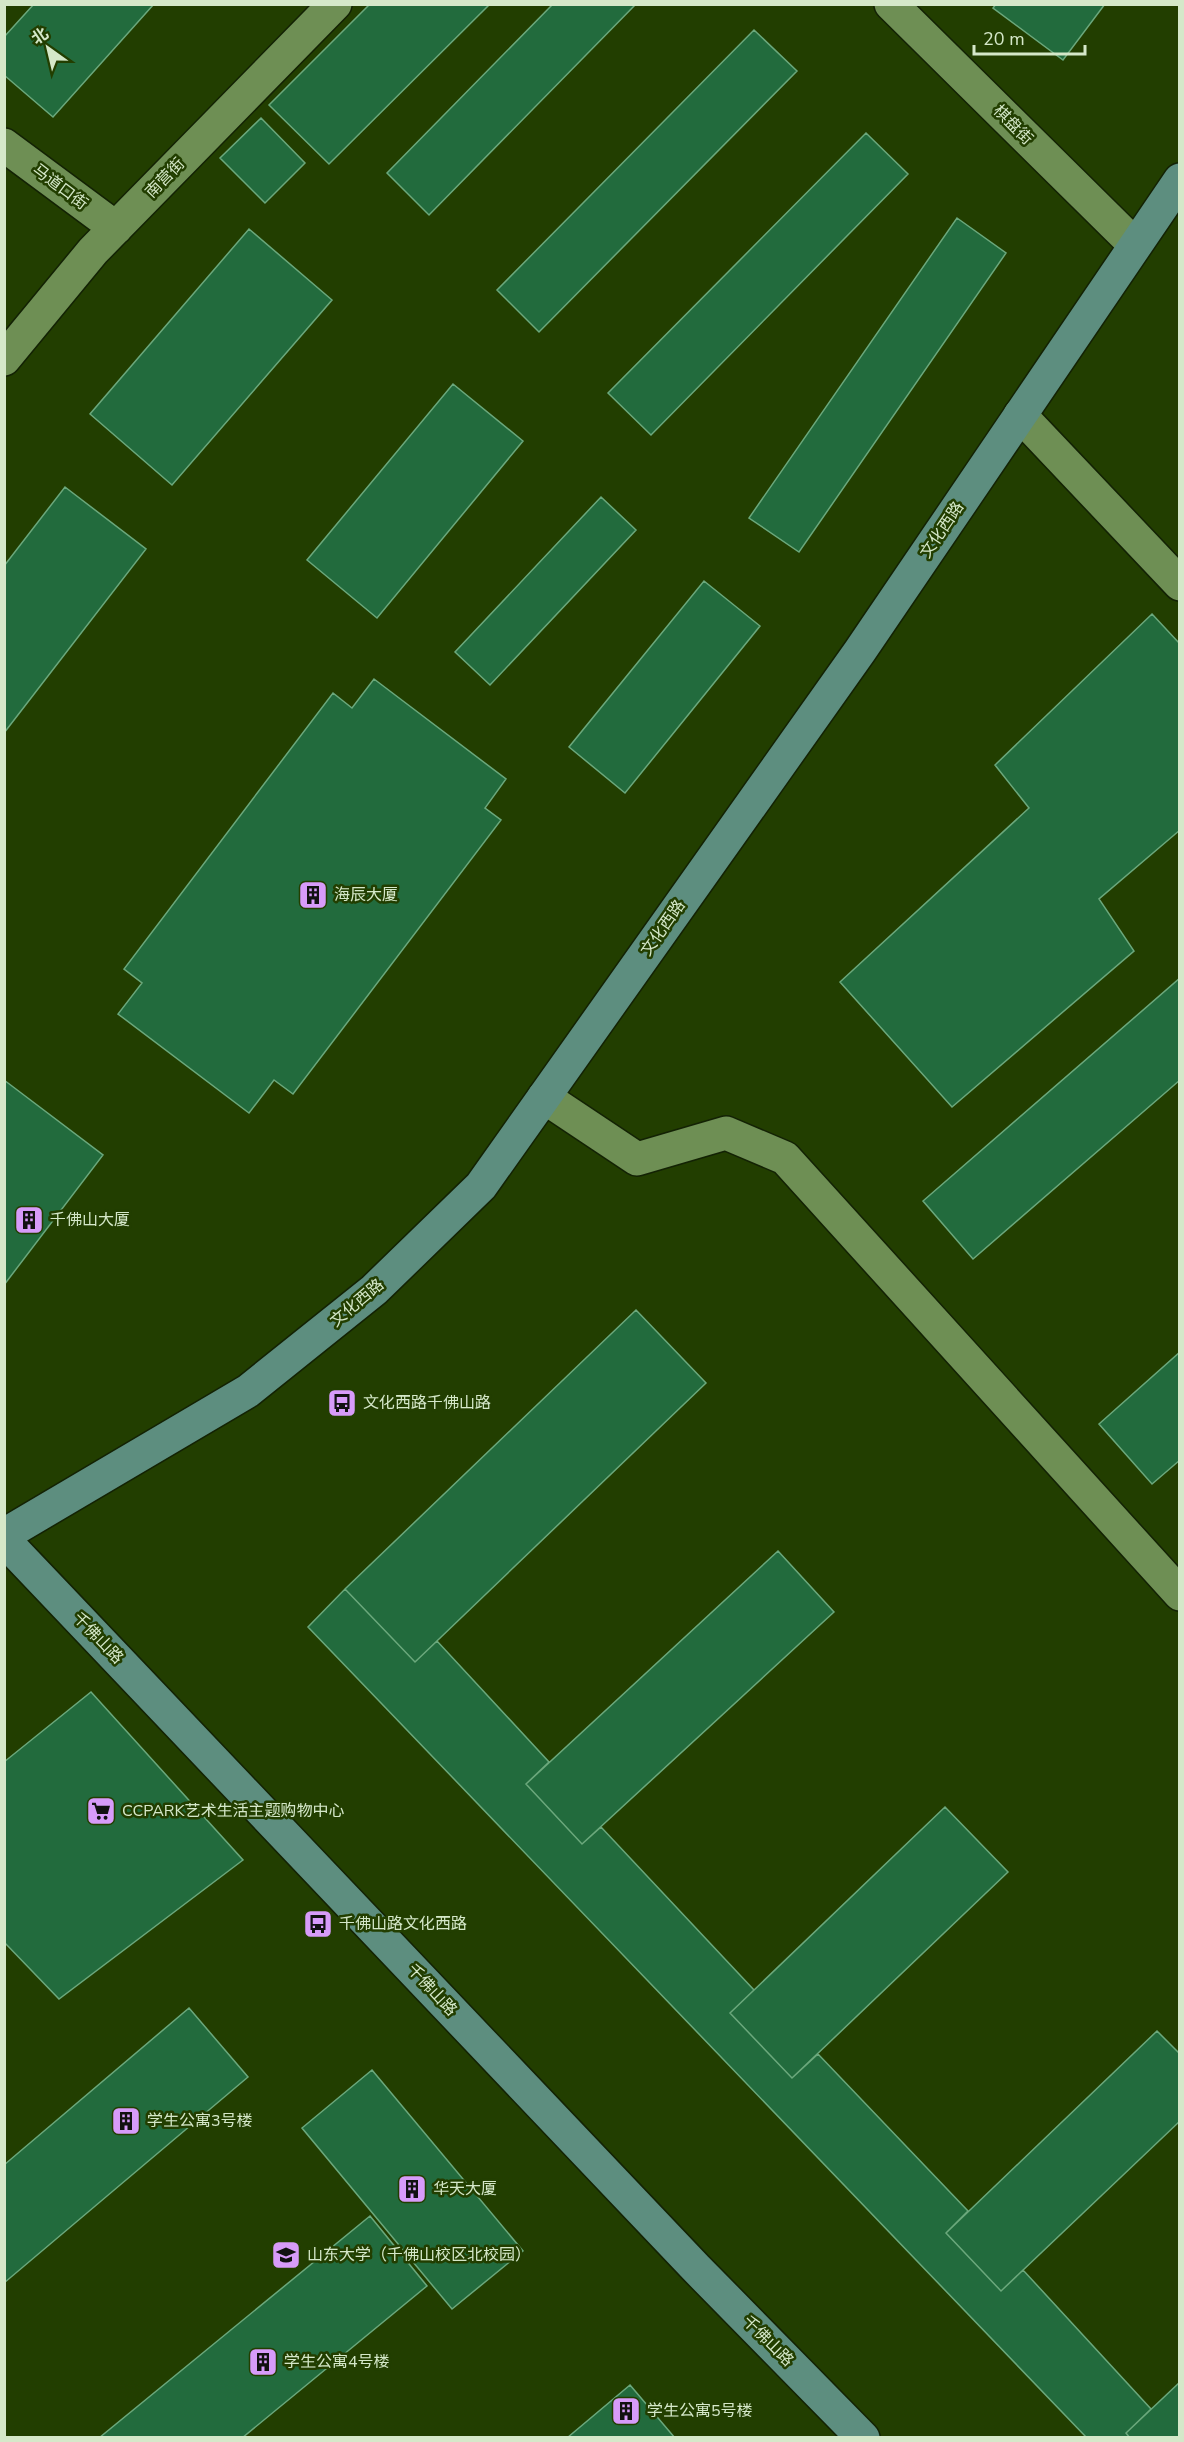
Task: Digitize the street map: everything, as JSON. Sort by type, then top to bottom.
[{"type":"main road","name":"文化西路","points":[[4,1535],[248,1391],[374,1290],[481,1186],[860,651],[1179,180]]},
{"type":"main road","name":"千佛山路","points":[[4,1540],[688,2260],[863,2438]]},
{"type":"street","name":"南营街","points":[[4,358],[93,251],[335,4]]},
{"type":"street","name":"棋盘街","points":[[891,4],[1135,245]]},
{"type":"street","name":"马道口街","points":[[4,146],[116,228]]},
{"type":"street","points":[[1020,415],[1179,584]]},
{"type":"street","points":[[544,1097],[637,1159],[726,1133],[785,1158],[1179,1594]]},
{"type":"building","points":[[34,4],[154,4],[53,117],[4,75],[4,37]]},
{"type":"building","points":[[370,4],[490,4],[329,164],[269,105]]},
{"type":"building","points":[[553,4],[636,4],[429,215],[387,173]]},
{"type":"building","points":[[996,4],[1105,4],[1063,60],[993,8]]},
{"type":"building","points":[[754,30],[797,71],[539,332],[497,290]]},
{"type":"building","points":[[261,118],[305,163],[265,203],[220,158]]},
{"type":"building","points":[[866,133],[908,174],[651,435],[608,393]]},
{"type":"building","points":[[957,218],[1006,253],[799,552],[749,518]]},
{"type":"building","points":[[249,229],[332,300],[172,485],[90,414]]},
{"type":"building","points":[[453,384],[523,441],[377,618],[307,560]]},
{"type":"building","points":[[65,487],[146,549],[4,733],[4,566]]},
{"type":"building","points":[[601,497],[636,530],[490,685],[455,652]]},
{"type":"building","points":[[704,581],[760,626],[625,793],[569,747]]},
{"type":"building","points":[[1152,614],[1180,644],[1180,830],[1099,899],[1134,951],[952,1107],[840,982],[1029,808],[995,765]]},
{"type":"building","name":"海辰大厦","points":[[374,679],[506,779],[485,808],[501,820],[293,1094],[274,1080],[249,1113],[118,1014],[142,983],[124,969],[333,693],[352,708]]},
{"type":"building","points":[[1180,978],[1180,1080],[973,1259],[923,1201]]},
{"type":"building","name":"千佛山大厦","points":[[4,1080],[103,1155],[4,1285]]},
{"type":"building","name":"千佛山大厦","points":[[4,1080],[103,1155],[4,1285]]},
{"type":"building","points":[[636,1310],[706,1383],[415,1662],[345,1589]]},
{"type":"building","points":[[1180,1352],[1180,1460],[1152,1484],[1099,1424]]},
{"type":"building","points":[[778,1551],[834,1612],[582,1844],[526,1784]]},
{"type":"building","points":[[345,1589],[415,1662],[437,1641],[549,1762],[526,1784],[582,1844],[601,1827],[754,1990],[730,2013],[792,2078],[818,2054],[968,2211],[946,2233],[1001,2291],[1023,2270],[1151,2409],[1126,2433],[1130,2438],[1087,2438],[308,1627]]},
{"type":"building","name":"CCPARK艺术生活主题购物中心","points":[[91,1692],[243,1860],[59,1999],[4,1942],[4,1762]]},
{"type":"building","points":[[945,1807],[1008,1872],[792,2078],[730,2013]]},
{"type":"building","name":"学生公寓3号楼","points":[[189,2008],[248,2077],[4,2283],[4,2165]]},
{"type":"building","points":[[1157,2031],[1180,2054],[1180,2121],[1001,2291],[946,2233]]},
{"type":"building","name":"华天大厦","points":[[372,2070],[523,2251],[452,2309],[302,2128]]},
{"type":"building","name":"学生公寓4号楼","points":[[370,2216],[427,2286],[242,2438],[99,2438]]},
{"type":"building","points":[[1180,2382],[1180,2438],[1130,2438],[1126,2433]]},
{"type":"building","name":"学生公寓5号楼","points":[[630,2385],[675,2438],[567,2438]]},
{"type":"place","name":"海辰大厦","points":[[313,895]]},
{"type":"place","name":"千佛山大厦","points":[[29,1220]]},
{"type":"place","name":"文化西路千佛山路","points":[[342,1403]]},
{"type":"place","name":"CCPARK艺术生活主题购物中心","points":[[101,1811]]},
{"type":"place","name":"千佛山路文化西路","points":[[318,1924]]},
{"type":"place","name":"学生公寓3号楼","points":[[126,2121]]},
{"type":"place","name":"华天大厦","points":[[412,2189]]},
{"type":"place","name":"山东大学（千佛山校区北校园）","points":[[286,2255]]},
{"type":"place","name":"学生公寓4号楼","points":[[263,2362]]},
{"type":"place","name":"学生公寓5号楼","points":[[626,2411]]}]
